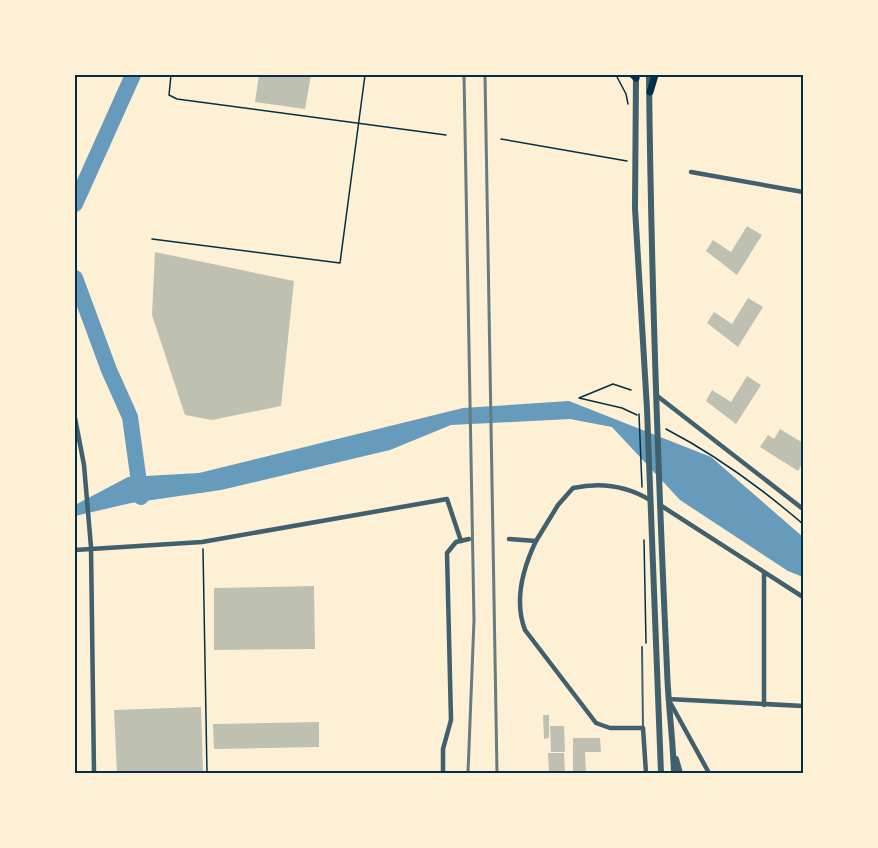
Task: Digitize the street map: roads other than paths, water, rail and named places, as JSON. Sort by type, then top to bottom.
[{"type":"main road","points":[[650,92],[655,75]]},
{"type":"street","points":[[650,75],[656,395],[668,699],[674,773]]},
{"type":"street","points":[[635,76],[634,162],[647,409],[648,498],[661,773]]},
{"type":"street","points":[[691,172],[803,192]]},
{"type":"street","points":[[656,395],[803,509]]},
{"type":"street","points":[[75,418],[78,444],[84,465],[91,547],[94,773]]},
{"type":"street","points":[[646,773],[644,728],[610,728],[596,723],[525,630],[522,612],[522,580],[536,541],[562,499],[573,488],[607,485],[648,498]]},
{"type":"street","points":[[75,550],[91,547],[202,542],[447,499],[461,541]]},
{"type":"street","points":[[660,505],[803,597]]},
{"type":"street","points":[[443,773],[443,749],[452,720],[447,553],[452,545],[469,539]]},
{"type":"street","points":[[509,539],[536,541]]},
{"type":"street","points":[[764,573],[764,705]]},
{"type":"street","points":[[668,699],[803,706]]},
{"type":"street","points":[[668,699],[709,773]]},
{"type":"street","points":[[673,750],[680,773]]},
{"type":"lane","points":[[642,647],[644,728]]},
{"type":"water","points":[[569,401],[711,457],[803,537],[803,577],[788,571],[680,500],[612,427],[570,419],[451,425],[390,450],[221,490],[131,503],[75,516],[75,505],[128,477],[199,473],[463,408]]},
{"type":"waterway","points":[[75,204],[133,75]]},
{"type":"waterway","points":[[75,278],[109,370],[130,417],[141,497]]},
{"type":"railway","points":[[464,75],[474,620],[468,773]]},
{"type":"railway","points":[[485,75],[497,773]]}]
